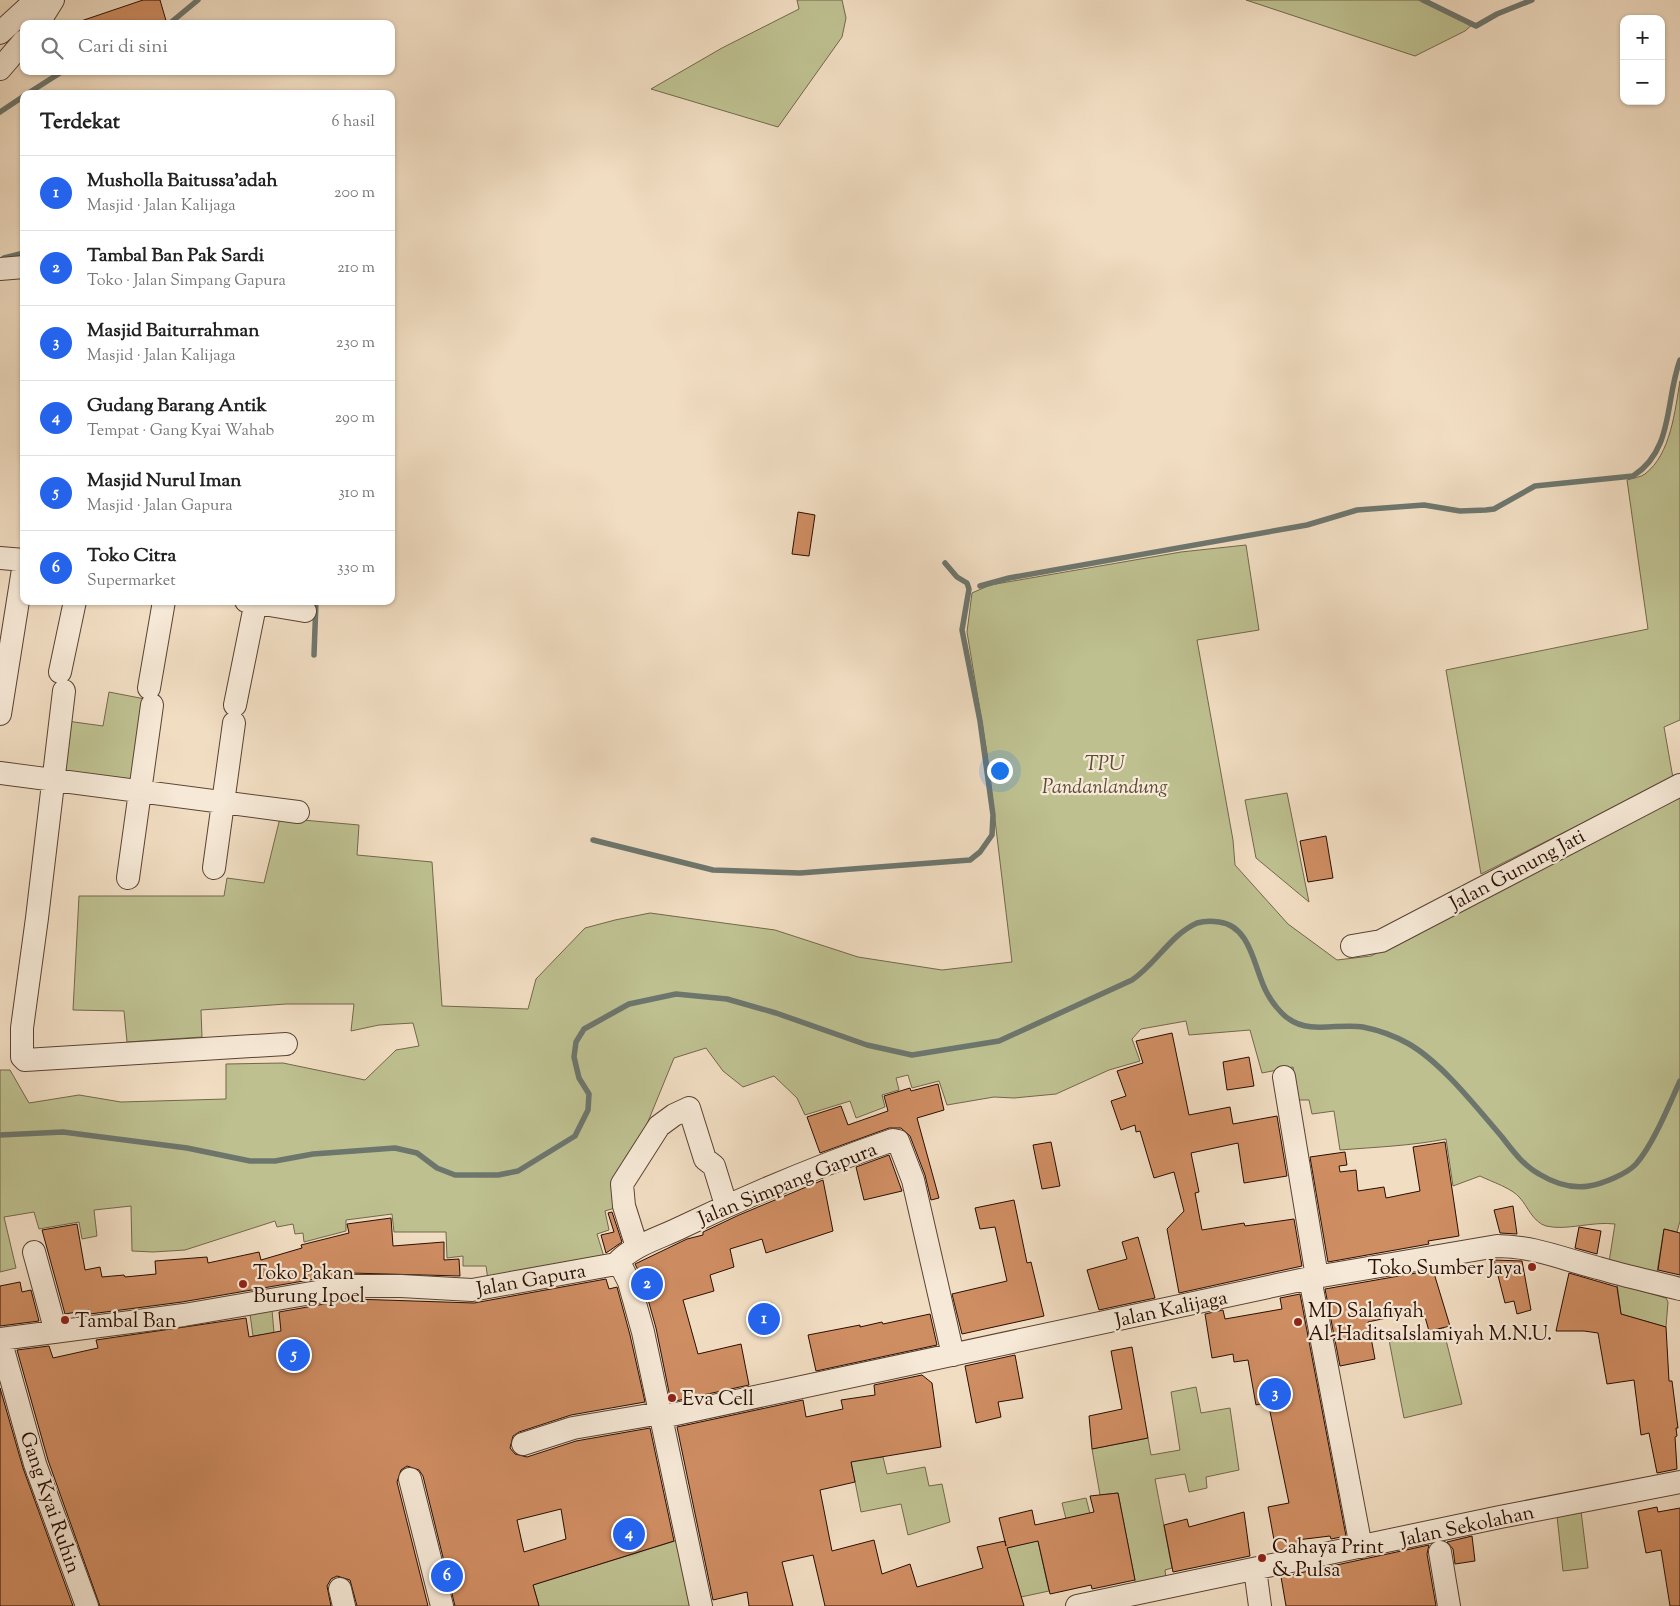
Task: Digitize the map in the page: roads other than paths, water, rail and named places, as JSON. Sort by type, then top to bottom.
[{"type":"street","points":[[0,33],[36,0]]},
{"type":"street","points":[[40,20],[53,0]]},
{"type":"street","points":[[0,69],[20,46]]},
{"type":"street","points":[[0,269],[20,267]]},
{"type":"street","points":[[0,558],[20,561]]},
{"type":"street","points":[[0,714],[20,587]]},
{"type":"street","points":[[74,605],[62,682],[54,781],[22,1028],[22,1057],[24,1060],[286,1044]]},
{"type":"street","points":[[128,878],[163,605]]},
{"type":"street","points":[[214,868],[234,714],[252,605]]},
{"type":"street","points":[[270,605],[305,611]]},
{"type":"street","points":[[0,773],[140,793],[298,812]]},
{"type":"street","name":"Jalan Gunung Jati","points":[[1352,946],[1380,941],[1680,785]]},
{"type":"street","points":[[1284,1077],[1314,1278],[1361,1547]]},
{"type":"street","points":[[637,1247],[624,1206],[622,1184],[655,1131],[674,1115],[688,1108],[705,1159],[714,1166],[726,1205]]},
{"type":"street","name":"Jalan Simpang Gapura","points":[[616,1264],[637,1247],[726,1205],[822,1164],[893,1140],[898,1141],[913,1180],[953,1355]]},
{"type":"street","name":"Jalan Kalijaga","points":[[523,1444],[574,1428],[662,1415],[1314,1278],[1497,1246],[1516,1246],[1547,1252],[1596,1268],[1680,1289]]},
{"type":"street","points":[[34,1252],[56,1332]]},
{"type":"street","points":[[616,1264],[623,1270],[632,1289],[662,1415],[702,1606]]},
{"type":"street","name":"Jalan Gapura","points":[[0,1339],[203,1312],[352,1286],[472,1290],[616,1264]]},
{"type":"street","name":"Gang Kyai Ruhin","points":[[0,1339],[37,1471],[87,1606]]},
{"type":"street","points":[[410,1480],[442,1606]]},
{"type":"street","name":"Jalan Sekolahan","points":[[1078,1606],[1361,1547],[1438,1541],[1680,1482]]},
{"type":"street","points":[[1438,1541],[1449,1606]]},
{"type":"street","points":[[1255,1570],[1260,1606]]},
{"type":"waterway","points":[[174,20],[198,0]]},
{"type":"waterway","points":[[1423,0],[1476,26],[1497,14],[1532,0]]},
{"type":"waterway","points":[[33,90],[57,75]]},
{"type":"waterway","points":[[0,112],[20,99]]},
{"type":"waterway","points":[[4,258],[20,254]]},
{"type":"waterway","points":[[980,586],[1009,578],[1307,525],[1357,510],[1424,505],[1460,511],[1486,510],[1494,509],[1535,486],[1633,476],[1656,453],[1666,423],[1675,375],[1680,360]]},
{"type":"waterway","points":[[593,840],[713,870],[800,873],[970,860],[980,852],[992,835],[993,815],[980,721],[962,630],[969,589],[967,583],[957,577],[945,563]]},
{"type":"waterway","points":[[314,655],[316,605]]},
{"type":"waterway","points":[[0,1135],[63,1132],[187,1148],[250,1161],[275,1161],[313,1154],[395,1148],[417,1153],[437,1168],[455,1175],[498,1175],[518,1171],[575,1136],[588,1110],[589,1094],[579,1078],[574,1057],[576,1042],[584,1029],[629,1004],[676,994],[727,999],[776,1013],[867,1045],[912,1055],[999,1041],[1132,980],[1187,928],[1197,923],[1208,921],[1230,925],[1239,932],[1250,950],[1269,996],[1286,1017],[1306,1026],[1363,1027],[1398,1038],[1409,1044],[1434,1062],[1446,1074],[1523,1162],[1534,1171],[1557,1183],[1576,1187],[1589,1186],[1614,1178],[1632,1168],[1654,1136],[1680,1081]]},
{"type":"place","name":"Toko Sumber Jaya","points":[[1532,1267]]},
{"type":"place","name":"Toko Pakan Burung Ipoel","points":[[243,1284]]},
{"type":"place","name":"Tambal Ban Pak Sardi","points":[[647,1284]]},
{"type":"place","name":"Musholla Baitussa'adah","points":[[764,1319]]},
{"type":"place","name":"Tambal Ban","points":[[65,1320]]},
{"type":"place","name":"MD Salafiyah Al-HaditsaIslamiyah M.N.U.","points":[[1298,1322]]},
{"type":"place","name":"Masjid Nurul Iman","points":[[294,1355]]},
{"type":"place","name":"Masjid Baiturrahman","points":[[1275,1394]]},
{"type":"place","name":"Eva Cell","points":[[672,1398]]},
{"type":"place","name":"Gudang Barang Antik","points":[[629,1534]]},
{"type":"place","name":"Cahaya Print & Pulsa","points":[[1262,1558]]},
{"type":"place","name":"Toko Citra","points":[[447,1576]]},
{"type":"park label","name":"TPU Pandanlandung","points":[[1105,774]]}]
